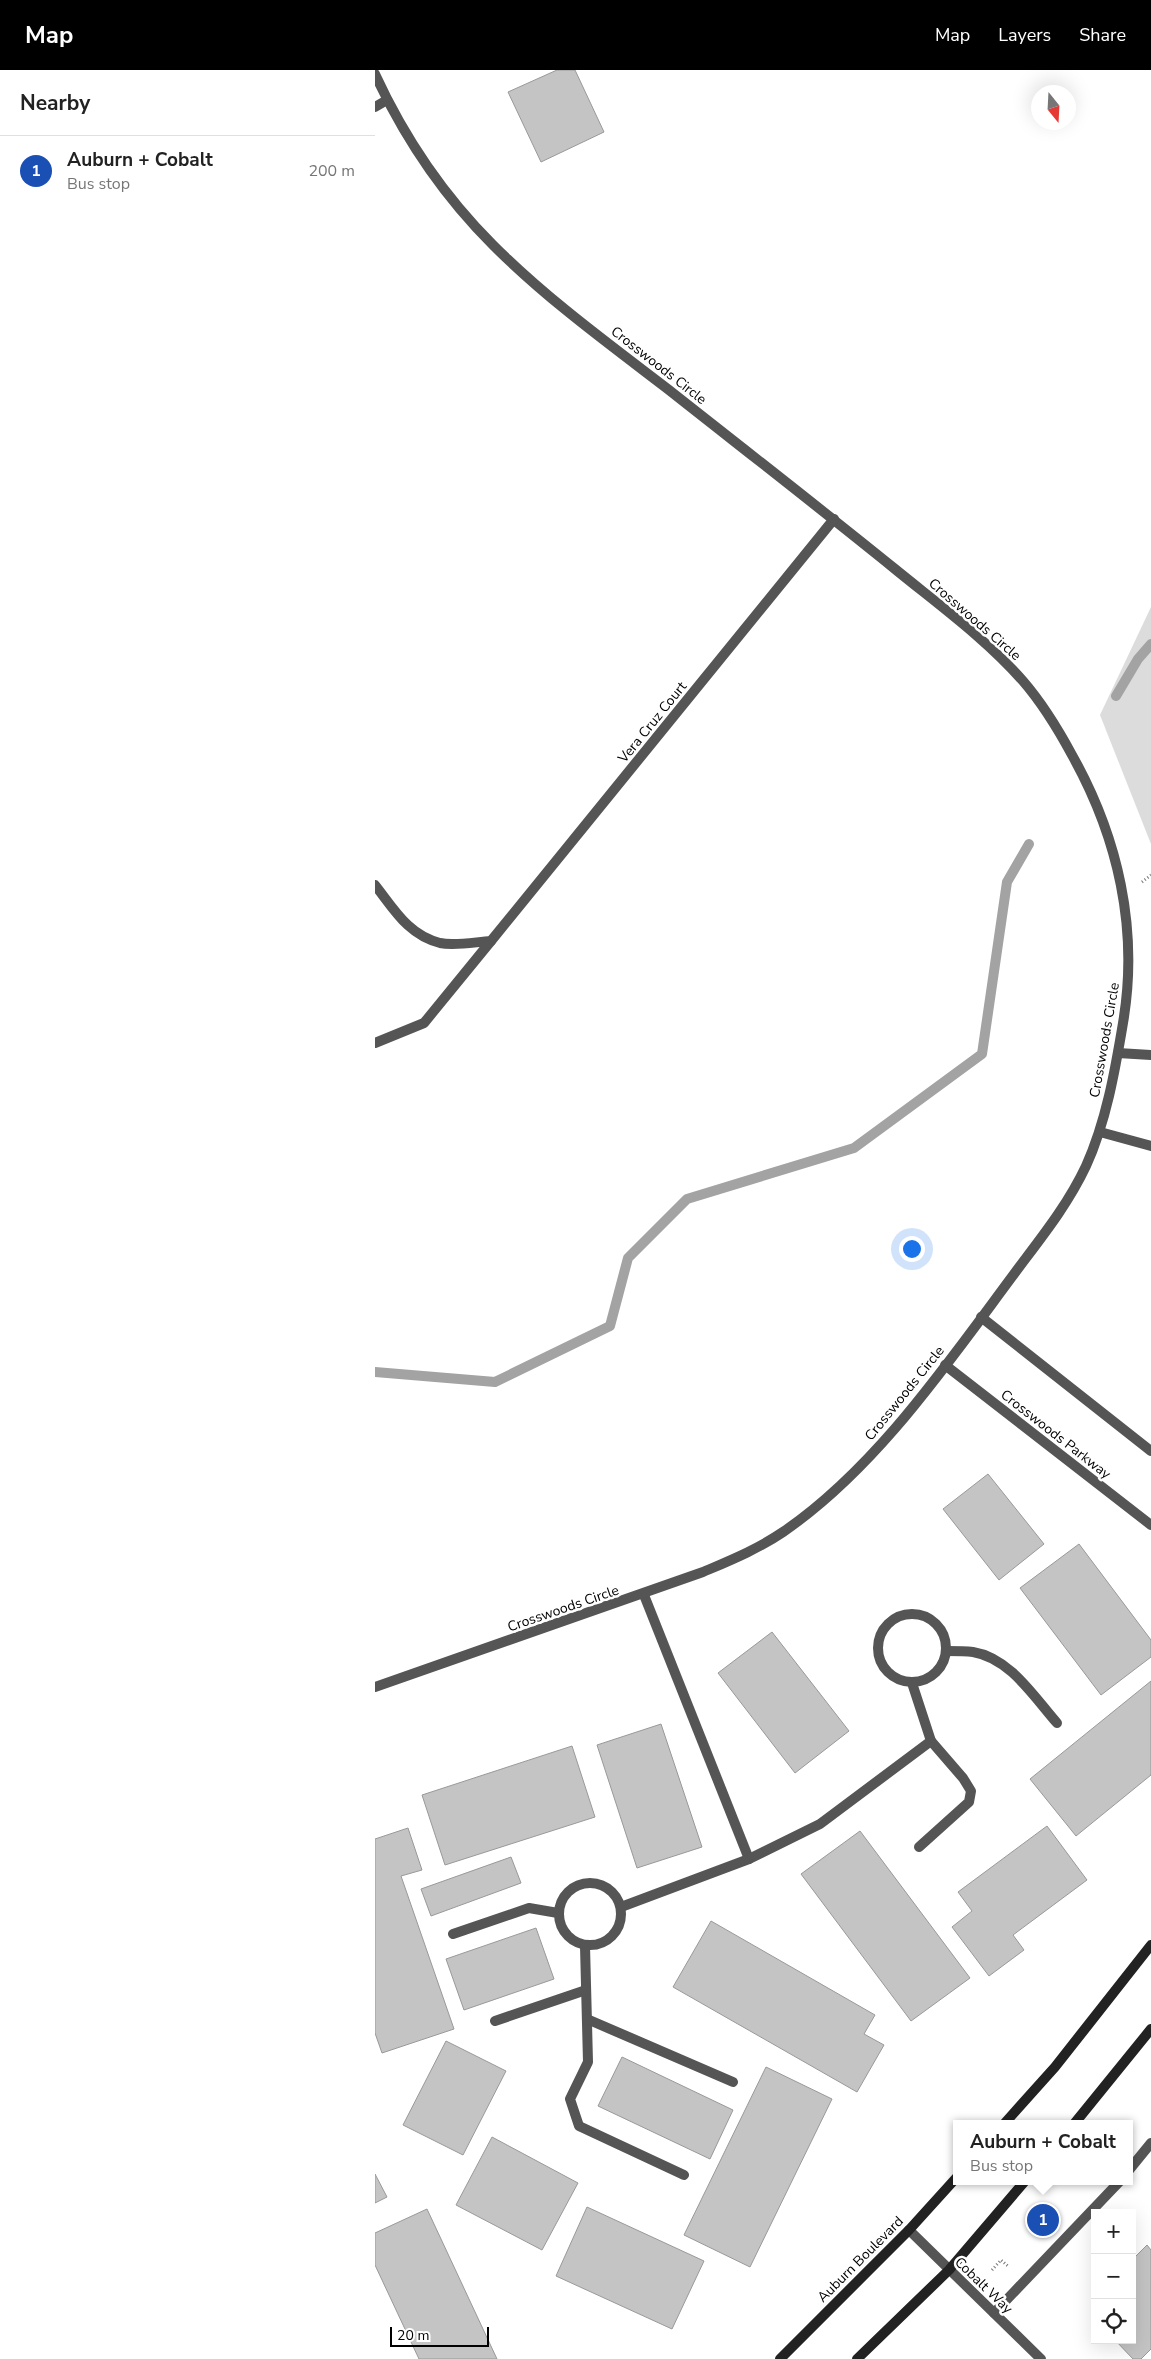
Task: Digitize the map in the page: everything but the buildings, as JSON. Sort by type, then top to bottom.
[{"type":"main road","points":[[1008,2120],[1055,2067],[1151,1945]]},
{"type":"main road","points":[[1077,2120],[1151,2029]]},
{"type":"main road","name":"Auburn Boulevard","points":[[780,2359],[909,2230],[953,2181]]},
{"type":"main road","points":[[857,2359],[949,2270],[1022,2185]]},
{"type":"street","name":"Crosswoods Circle","points":[[375,74],[387,100],[415,148],[451,198],[491,243],[535,284],[578,319],[834,519],[987,644],[1024,682],[1047,714],[1084,776],[1101,814],[1124,897],[1130,986],[1118,1052],[1100,1132],[1084,1170],[1061,1210],[981,1318],[899,1423],[828,1498],[783,1532],[749,1552],[703,1572],[643,1595],[375,1687]]},
{"type":"street","points":[[375,107],[387,100]]},
{"type":"street","name":"Vera Cruz Court","points":[[375,1043],[424,1023],[834,519]]},
{"type":"street","points":[[375,885],[401,919],[416,934],[441,943],[491,941]]},
{"type":"street","points":[[1118,1052],[1151,1054]]},
{"type":"street","points":[[1100,1132],[1151,1146]]},
{"type":"street","points":[[981,1318],[1151,1451]]},
{"type":"street","name":"Crosswoods Parkway","points":[[945,1365],[1151,1524]]},
{"type":"street","points":[[643,1595],[749,1860]]},
{"type":"street","points":[[914,1613],[931,1619],[943,1633],[946,1651],[941,1667],[929,1678],[912,1683],[895,1678],[882,1665],[877,1647],[882,1630],[896,1618],[914,1613]]},
{"type":"street","points":[[946,1651],[975,1652],[996,1661],[1010,1670],[1057,1723]]},
{"type":"street","points":[[912,1683],[931,1741],[963,1778],[971,1791],[969,1802],[919,1847]]},
{"type":"street","points":[[621,1907],[749,1860],[820,1824],[931,1741]]},
{"type":"street","points":[[587,1882],[602,1884],[614,1894],[621,1907],[621,1922],[613,1935],[601,1944],[585,1946],[571,1940],[561,1928],[558,1913],[562,1899],[572,1888],[587,1882]]},
{"type":"street","points":[[453,1934],[529,1908],[558,1913]]},
{"type":"street","points":[[585,1946],[588,2062],[570,2099],[579,2126],[684,2175]]},
{"type":"street","points":[[495,2021],[586,1990]]},
{"type":"street","points":[[587,2019],[733,2082]]},
{"type":"street","points":[[1133,2165],[1151,2144]]},
{"type":"street","points":[[995,2314],[1116,2185]]},
{"type":"street","name":"Cobalt Way","points":[[909,2230],[1041,2359]]},
{"type":"path","points":[[992,2270],[1001,2260],[1011,2268]]},
{"type":"shaded area","points":[[1151,607],[1151,844],[1100,715]]},
{"type":"waterway","points":[[1116,696],[1138,659],[1151,644]]},
{"type":"waterway","points":[[375,1372],[495,1382],[610,1326],[628,1258],[687,1199],[854,1148],[982,1054],[1007,882],[1029,844]]},
{"type":"place","name":"Auburn + Cobalt","points":[[1043,2220]]}]
